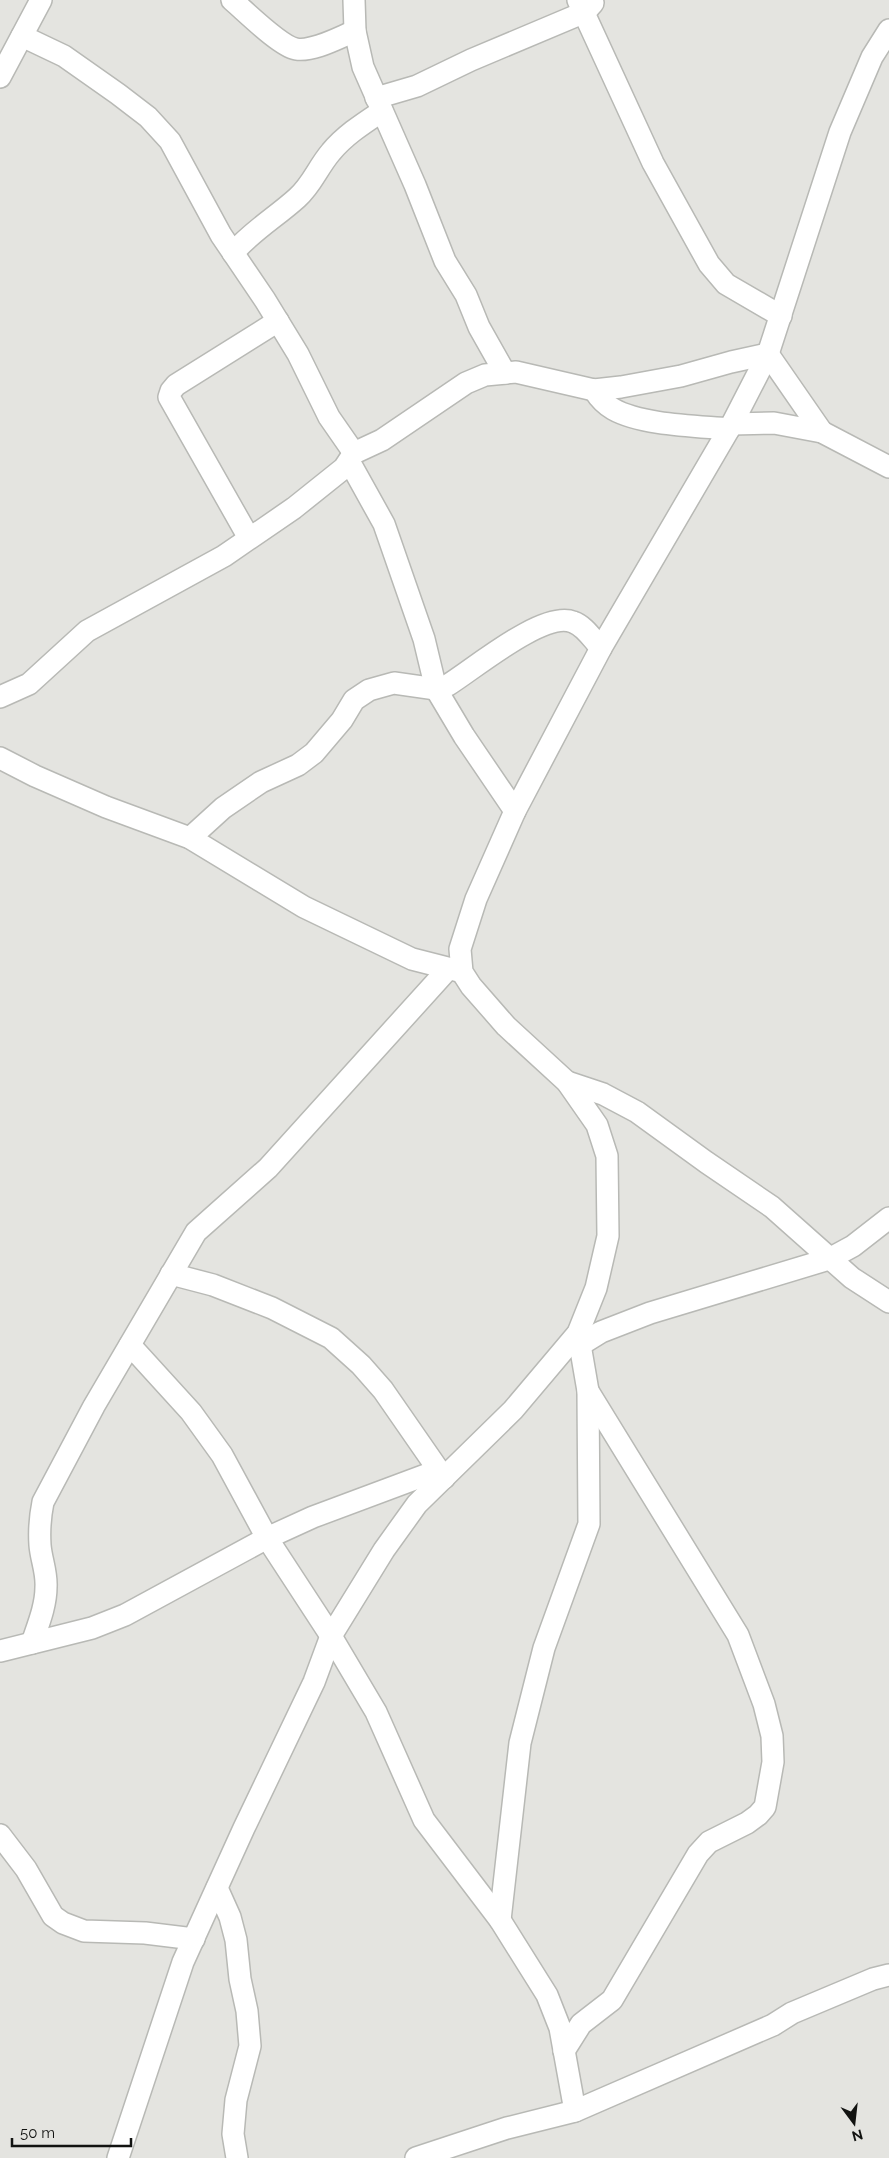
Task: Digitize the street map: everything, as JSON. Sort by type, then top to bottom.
[{"type":"street","points":[[232,0],[281,41],[296,49],[316,47],[355,31]]},
{"type":"street","points":[[354,0],[355,31],[363,67],[415,185],[444,261],[466,295],[480,327],[505,373]]},
{"type":"street","points":[[0,77],[39,1]]},
{"type":"street","points":[[233,253],[244,240],[298,198],[310,184],[331,152],[379,104],[480,57],[586,4],[654,163],[709,264],[726,284],[781,316]]},
{"type":"street","points":[[32,1643],[42,1611],[46,1588],[45,1570],[40,1546],[40,1520],[43,1502],[94,1406],[196,1232],[268,1168],[455,970],[476,899],[516,811],[601,648],[731,427],[768,354],[840,132],[872,57],[889,30]]},
{"type":"street","points":[[22,36],[64,56],[140,111],[161,129],[170,141],[221,235],[298,354],[384,524],[424,639],[436,688],[464,736],[516,811]]},
{"type":"street","points":[[249,538],[169,397],[176,384],[278,321]]},
{"type":"street","points":[[0,698],[28,684],[87,631],[224,556],[294,508],[344,468],[351,457],[382,440],[466,383],[485,375],[516,372],[594,390],[621,388],[681,376],[768,354]]},
{"type":"street","points":[[768,354],[822,432]]},
{"type":"street","points":[[594,390],[601,401],[614,410],[645,419],[731,427],[774,424],[822,432],[889,468]]},
{"type":"street","points":[[190,838],[222,808],[261,782],[298,765],[314,753],[342,720],[354,700],[369,690],[394,683],[436,688],[448,685],[536,626],[560,620],[574,622],[586,630],[601,648]]},
{"type":"street","points":[[0,758],[35,776],[97,803],[190,838],[304,907],[412,959],[455,970],[506,1026],[567,1082],[597,1125],[608,1156],[608,1236],[596,1288],[579,1339],[513,1410],[441,1474],[384,1550],[331,1636],[314,1682],[183,1962],[118,2158]]},
{"type":"street","points":[[567,1082],[603,1094],[638,1112],[706,1162],[772,1206],[852,1278],[889,1302]]},
{"type":"street","points":[[579,1339],[602,1332],[650,1312],[829,1259],[854,1246],[889,1218]]},
{"type":"street","points":[[171,1274],[213,1285],[272,1308],[331,1338],[361,1365],[383,1390],[441,1474]]},
{"type":"street","points":[[500,1920],[520,1743],[544,1648],[589,1524],[588,1392],[579,1339]]},
{"type":"street","points":[[130,1345],[191,1412],[222,1455],[267,1538],[331,1636],[376,1712],[424,1820],[500,1920],[547,1995],[560,2028],[575,2111]]},
{"type":"street","points":[[564,2051],[581,2024],[612,2000],[698,1854],[709,1842],[747,1823],[758,1816],[765,1807],[773,1762],[772,1736],[764,1704],[738,1636],[588,1392]]},
{"type":"street","points":[[0,1651],[92,1628],[125,1615],[267,1538],[313,1517],[441,1474]]},
{"type":"street","points":[[0,1834],[26,1869],[53,1916],[63,1923],[84,1931],[145,1933],[194,1939]]},
{"type":"street","points":[[216,1888],[230,1917],[236,1940],[240,1979],[247,2011],[250,2046],[236,2100],[233,2134],[237,2158]]},
{"type":"street","points":[[416,2158],[507,2128],[575,2111],[764,2029],[792,2012],[873,1979],[889,1975]]}]
